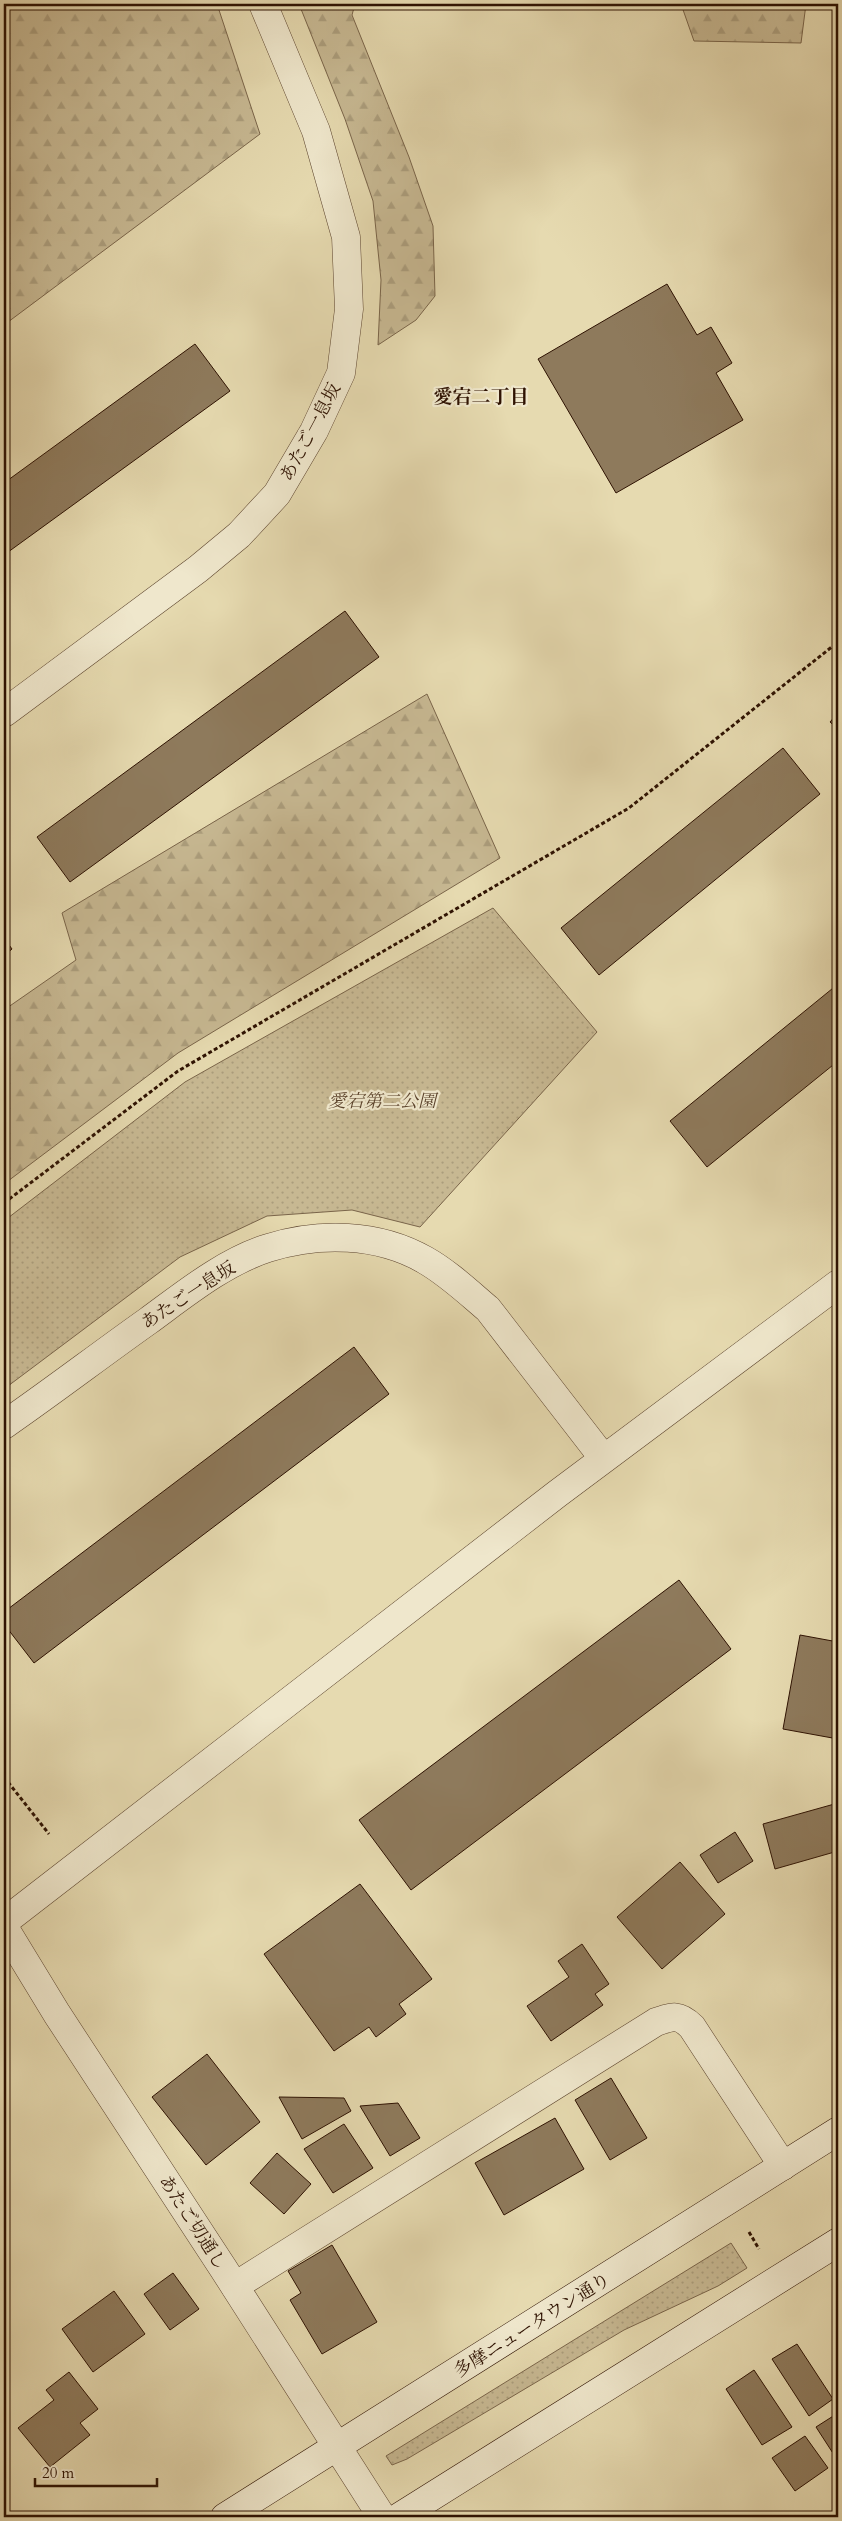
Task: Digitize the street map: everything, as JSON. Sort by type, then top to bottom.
[{"type":"street","name":"あたご一息坂","points":[[4,713],[198,569],[239,535],[277,494],[314,431],[340,373],[349,310],[346,237],[316,131],[263,4]]},
{"type":"street","name":"あたご一息坂","points":[[4,1425],[195,1287],[231,1266],[266,1248],[309,1238],[344,1237],[374,1240],[418,1257],[469,1292],[488,1309],[604,1459]]},
{"type":"street","points":[[4,1922],[604,1459],[838,1284]]},
{"type":"street","name":"あたご切通し","points":[[4,1927],[56,2014],[235,2286],[382,2517]]},
{"type":"street","points":[[235,2286],[656,2022],[673,2016],[683,2018],[692,2027],[783,2166]]},
{"type":"street","name":"多摩ニュータウン通り","points":[[225,2517],[838,2132]]},
{"type":"street","points":[[399,2517],[838,2242]]},
{"type":"path","points":[[4,1203],[178,1071],[629,808],[838,642]]},
{"type":"path","points":[[4,1563],[9,1556]]},
{"type":"path","points":[[4,1777],[49,1834]]},
{"type":"path","points":[[749,2232],[761,2252]]},
{"type":"green space","points":[[4,4],[217,4],[260,134],[4,325]]},
{"type":"green space","points":[[299,4],[355,4],[352,15],[409,157],[433,226],[435,296],[416,320],[378,345],[381,280],[373,201],[345,119]]},
{"type":"green space","points":[[681,4],[806,4],[801,43],[694,41]]},
{"type":"green space","points":[[427,694],[500,858],[178,1053],[4,1184],[4,1010],[76,960],[62,913]]},
{"type":"green space","name":"愛宕第二公園","points":[[493,908],[597,1032],[420,1227],[352,1210],[267,1216],[180,1257],[4,1389],[4,1221],[185,1082]]},
{"type":"green space","points":[[731,2243],[747,2268],[718,2286],[624,2330],[407,2459],[392,2465],[386,2456]]},
{"type":"building","points":[[667,284],[697,335],[711,327],[732,363],[716,373],[743,420],[616,493],[538,359]]},
{"type":"building","points":[[195,344],[230,391],[4,555],[4,483]]},
{"type":"building","points":[[345,611],[379,657],[70,882],[37,837]]},
{"type":"building","points":[[838,713],[838,729],[830,722]]},
{"type":"building","points":[[783,748],[820,794],[599,975],[561,928]]},
{"type":"building","points":[[4,938],[12,949],[4,956]]},
{"type":"building","points":[[838,984],[838,1061],[707,1167],[670,1121]]},
{"type":"building","points":[[354,1347],[389,1394],[34,1663],[4,1624],[4,1612]]},
{"type":"building","points":[[679,1580],[731,1649],[411,1890],[359,1820]]},
{"type":"building","points":[[800,1635],[838,1642],[838,1739],[783,1729]]},
{"type":"building","points":[[838,1803],[838,1851],[775,1869],[763,1824]]},
{"type":"building","points":[[735,1832],[753,1861],[718,1883],[700,1855]]},
{"type":"building","points":[[680,1862],[725,1914],[662,1969],[617,1917]]},
{"type":"building","points":[[360,1884],[432,1979],[399,2004],[406,2014],[376,2037],[369,2027],[334,2051],[264,1954]]},
{"type":"building","points":[[582,1944],[609,1984],[595,1994],[603,2005],[551,2041],[527,2006],[569,1977],[558,1961]]},
{"type":"building","points":[[207,2054],[260,2122],[206,2165],[152,2097]]},
{"type":"building","points":[[611,2078],[647,2138],[610,2160],[575,2100]]},
{"type":"building","points":[[279,2097],[344,2098],[351,2111],[302,2139]]},
{"type":"building","points":[[398,2103],[420,2138],[390,2156],[360,2106]]},
{"type":"building","points":[[555,2118],[584,2169],[504,2215],[475,2163]]},
{"type":"building","points":[[344,2124],[373,2168],[333,2193],[304,2149]]},
{"type":"building","points":[[277,2153],[311,2184],[284,2214],[250,2183]]},
{"type":"building","points":[[332,2245],[377,2322],[322,2354],[290,2300],[301,2293],[288,2271]]},
{"type":"building","points":[[173,2273],[199,2309],[170,2330],[144,2294]]},
{"type":"building","points":[[114,2291],[145,2334],[93,2372],[62,2329]]},
{"type":"building","points":[[797,2344],[833,2399],[809,2416],[772,2359]]},
{"type":"building","points":[[754,2370],[792,2427],[762,2445],[726,2389]]},
{"type":"building","points":[[69,2372],[98,2409],[80,2423],[90,2435],[50,2467],[18,2428],[54,2400],[46,2390]]},
{"type":"building","points":[[838,2413],[838,2461],[816,2427]]},
{"type":"building","points":[[805,2436],[828,2468],[795,2491],[772,2458]]},
{"type":"district","name":"愛宕二丁目","points":[[481,396]]}]
